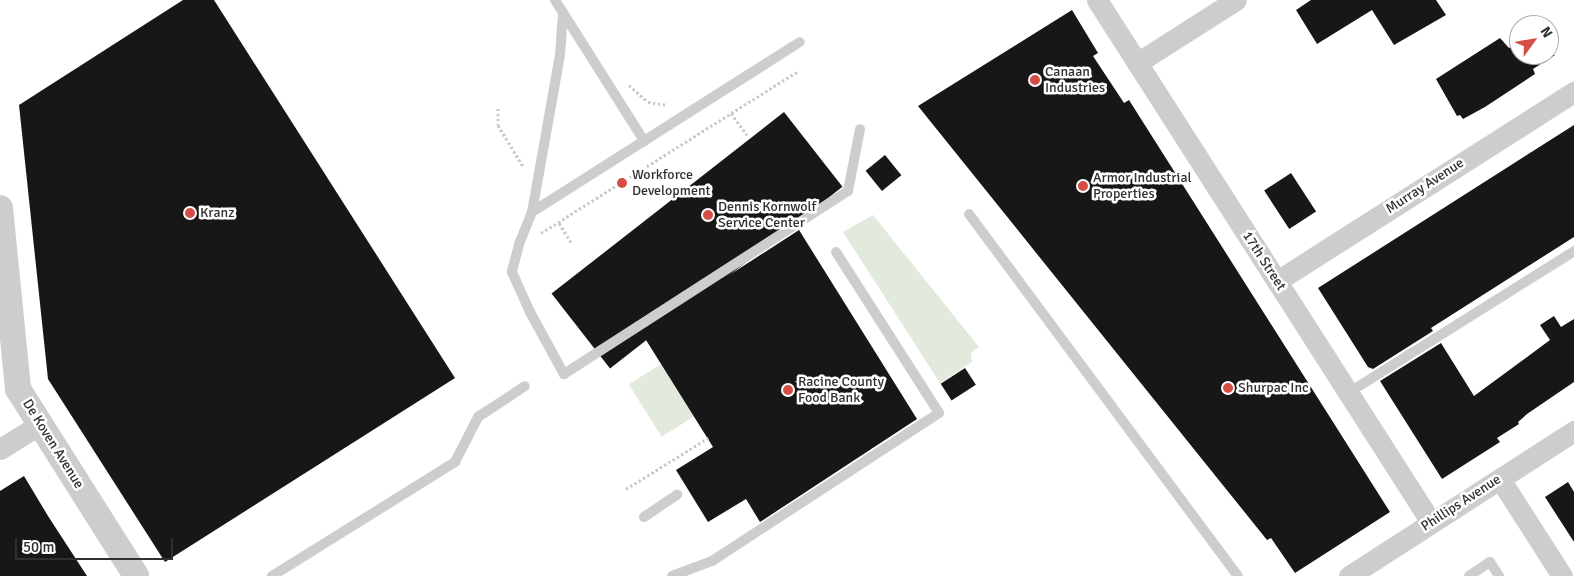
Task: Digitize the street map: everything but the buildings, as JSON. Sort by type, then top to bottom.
[{"type":"street","name":"17th Street","points":[[1097,0],[1431,522]]},
{"type":"street","points":[[1137,63],[1236,0]]},
{"type":"street","name":"Murray Avenue","points":[[1276,281],[1574,92]]},
{"type":"street","name":"De Koven Avenue","points":[[0,208],[18,389],[136,576]]},
{"type":"street","points":[[0,449],[40,424]]},
{"type":"street","name":"Phillips Avenue","points":[[1349,576],[1574,431]]},
{"type":"street","points":[[1500,479],[1562,576]]},
{"type":"lane","points":[[555,0],[644,141]]},
{"type":"lane","points":[[563,13],[560,56],[532,212],[518,245],[512,272],[530,312],[564,374],[848,191],[860,129]]},
{"type":"lane","points":[[532,212],[800,42]]},
{"type":"lane","points":[[968,214],[1238,576]]},
{"type":"lane","points":[[1348,393],[1574,251]]},
{"type":"lane","points":[[672,576],[712,561],[939,413],[836,252]]},
{"type":"lane","points":[[272,576],[455,462],[478,417],[525,386]]},
{"type":"lane","points":[[644,517],[678,495]]},
{"type":"lane","points":[[1470,576],[1490,562],[1499,576]]},
{"type":"path","points":[[534,237],[798,71]]},
{"type":"path","points":[[624,78],[648,102],[666,105]]},
{"type":"path","points":[[498,108],[498,125],[525,170]]},
{"type":"path","points":[[732,113],[747,135]]},
{"type":"path","points":[[559,223],[572,244]]},
{"type":"path","points":[[626,489],[708,438]]},
{"type":"shaded area","points":[[873,215],[979,347],[971,353],[972,362],[940,383],[843,232]]},
{"type":"shaded area","points":[[661,364],[694,417],[662,437],[629,384]]},
{"type":"place","name":"Canaan Industries","points":[[1035,80]]},
{"type":"place","name":"Workforce Development","points":[[622,183]]},
{"type":"place","name":"Armor Industrial Properties","points":[[1083,186]]},
{"type":"place","name":"Kranz","points":[[190,213]]},
{"type":"place","name":"Dennis Kornwolf Service Center","points":[[708,215]]},
{"type":"place","name":"Shurpac Inc","points":[[1228,388]]},
{"type":"place","name":"Racine County Food Bank","points":[[788,390]]}]
